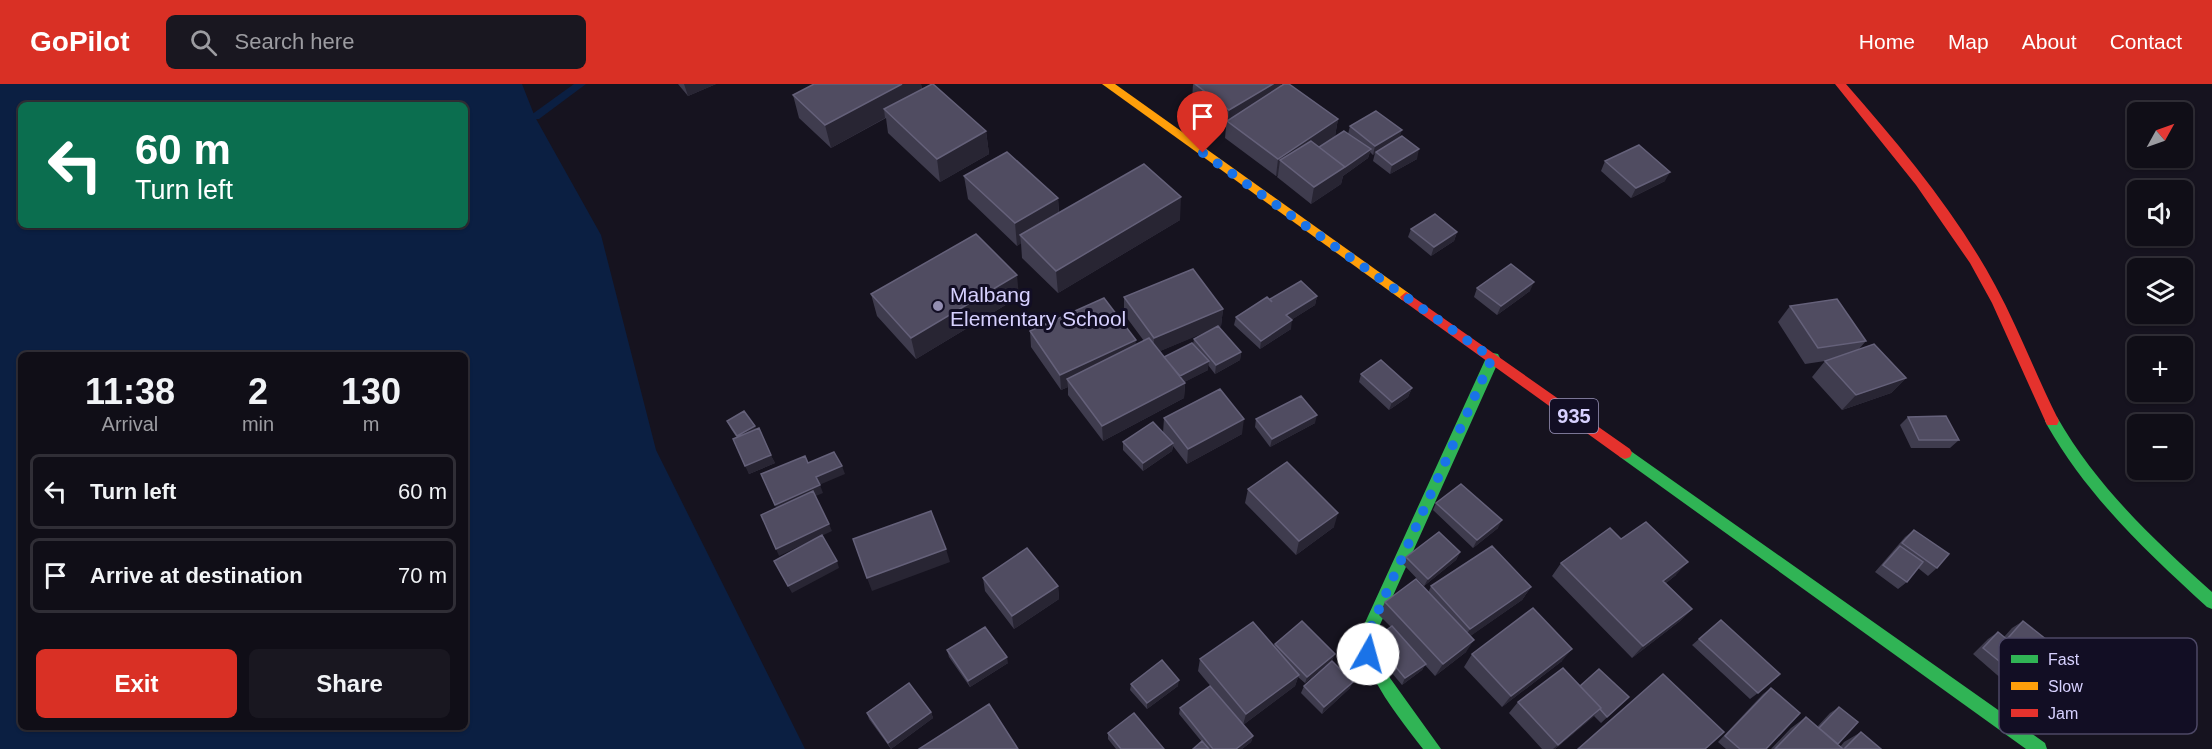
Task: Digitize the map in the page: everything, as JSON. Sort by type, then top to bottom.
[{"type":"street","name":"935","points":[[1107,84],[1999,720]]},
{"type":"street","points":[[1840,84],[1892,144],[1949,218],[1991,288],[2060,438],[2092,485],[2139,535],[2212,602]]},
{"type":"street","points":[[1433,749],[1382,680],[1368,654],[1366,638],[1492,358]]},
{"type":"street","name":"935","points":[[2018,734],[2039,749]]},
{"type":"water","points":[[0,84],[522,84],[535,117],[601,235],[656,450],[805,749],[0,749]]},
{"type":"building","points":[[814,84],[902,84],[825,125],[793,95]]},
{"type":"building","points":[[932,84],[986,131],[937,159],[884,109]]},
{"type":"building","points":[[1195,84],[1273,84],[1229,110]]},
{"type":"building","points":[[1284,84],[1289,84],[1338,119],[1278,159],[1227,121]]},
{"type":"building","points":[[1376,111],[1402,130],[1375,146],[1350,126]]},
{"type":"building","points":[[1344,131],[1371,149],[1345,167],[1319,147]]},
{"type":"building","points":[[1402,136],[1419,149],[1392,165],[1376,152]]},
{"type":"building","points":[[1311,141],[1345,167],[1314,187],[1280,160]]},
{"type":"building","points":[[1639,145],[1670,172],[1636,188],[1605,161]]},
{"type":"building","points":[[1007,152],[1058,198],[1015,223],[964,176]]},
{"type":"building","points":[[1144,164],[1181,197],[1056,271],[1020,235]]},
{"type":"building","points":[[1435,214],[1457,232],[1434,247],[1411,229]]},
{"type":"building","points":[[976,234],[1017,275],[911,338],[871,294]]},
{"type":"building","points":[[1511,264],[1534,282],[1501,306],[1477,288]]},
{"type":"building","points":[[1193,269],[1223,309],[1154,338],[1124,297]]},
{"type":"building","points":[[1301,281],[1317,296],[1286,315],[1292,320],[1261,341],[1236,317],[1267,297],[1272,302],[1270,299]]},
{"type":"building","points":[[1104,298],[1136,340],[1060,375],[1030,331]]},
{"type":"building","points":[[1837,299],[1866,341],[1818,348],[1790,306]]},
{"type":"building","points":[[1218,326],[1241,352],[1216,365],[1194,339]]},
{"type":"building","points":[[1149,338],[1185,383],[1102,426],[1067,379]]},
{"type":"building","points":[[1192,343],[1209,361],[1180,376],[1164,357]]},
{"type":"building","points":[[1874,344],[1906,378],[1856,395],[1825,361]]},
{"type":"building","points":[[1381,360],[1412,388],[1392,402],[1361,374]]},
{"type":"building","points":[[1220,389],[1244,419],[1188,449],[1164,418]]},
{"type":"building","points":[[1301,396],[1317,415],[1272,439],[1256,419]]},
{"type":"building","points":[[744,411],[755,426],[737,436],[727,421]]},
{"type":"building","points":[[1946,416],[1959,440],[1919,440],[1908,417]]},
{"type":"building","points":[[1153,422],[1173,443],[1143,463],[1123,442]]},
{"type":"building","points":[[759,428],[771,455],[745,466],[733,439]]},
{"type":"building","points":[[834,452],[842,466],[816,477],[820,485],[775,505],[761,474],[805,456],[808,463]]},
{"type":"building","points":[[1287,462],[1338,513],[1299,541],[1248,489]]},
{"type":"building","points":[[1461,484],[1502,520],[1477,540],[1436,503]]},
{"type":"building","points":[[813,491],[829,524],[776,549],[761,515]]},
{"type":"building","points":[[931,511],[946,549],[867,578],[853,539]]},
{"type":"building","points":[[1646,522],[1688,562],[1663,581],[1692,609],[1643,646],[1561,563],[1610,528],[1621,539]]},
{"type":"building","points":[[1914,530],[1949,554],[1937,568],[1902,543]]},
{"type":"building","points":[[1439,532],[1460,552],[1428,579],[1406,557]]},
{"type":"building","points":[[822,535],[837,561],[788,586],[774,561]]},
{"type":"building","points":[[1492,546],[1531,587],[1470,629],[1431,586]]},
{"type":"building","points":[[1900,546],[1923,562],[1907,582],[1883,565]]},
{"type":"building","points":[[1027,548],[1058,586],[1012,616],[983,578]]},
{"type":"building","points":[[1416,579],[1474,640],[1443,664],[1385,602]]},
{"type":"building","points":[[1533,608],[1572,649],[1511,696],[1472,654]]},
{"type":"building","points":[[1721,620],[1780,674],[1758,693],[1699,639]]},
{"type":"building","points":[[1302,621],[1335,654],[1307,677],[1275,644]]},
{"type":"building","points":[[2023,621],[2045,638],[2008,638]]},
{"type":"building","points":[[1253,622],[1299,675],[1246,714],[1200,659]]},
{"type":"building","points":[[1392,626],[1426,664],[1405,678],[1373,640]]},
{"type":"building","points":[[985,627],[1007,657],[968,681],[947,650]]},
{"type":"building","points":[[1998,632],[2005,638],[1999,638],[1999,661],[1983,648]]},
{"type":"building","points":[[1162,660],[1179,680],[1147,703],[1131,684]]},
{"type":"building","points":[[1332,661],[1353,682],[1324,707],[1304,686]]},
{"type":"building","points":[[1563,668],[1601,708],[1558,745],[1518,702]]},
{"type":"building","points":[[1599,669],[1629,697],[1607,717],[1580,686]]},
{"type":"building","points":[[1663,674],[1724,732],[1705,749],[1578,749]]},
{"type":"building","points":[[909,683],[931,712],[888,743],[867,713]]},
{"type":"building","points":[[1210,686],[1253,736],[1236,749],[1213,749],[1180,708]]},
{"type":"building","points":[[1771,688],[1800,713],[1766,749],[1740,749],[1725,736]]},
{"type":"building","points":[[989,704],[1018,749],[919,749]]},
{"type":"building","points":[[1839,707],[1858,722],[1838,744],[1819,728]]},
{"type":"building","points":[[1134,713],[1164,749],[1121,749],[1108,733]]},
{"type":"building","points":[[1806,717],[1843,749],[1775,749]]},
{"type":"building","points":[[1861,732],[1881,749],[1844,749]]},
{"type":"building","points":[[1202,741],[1209,749],[1193,749]]},
{"type":"waterway","points":[[535,117],[581,84]]},
{"type":"traffic: fast","points":[[1433,749],[1384,683],[1376,669],[1366,638],[1493,358]]},
{"type":"traffic: fast","points":[[2052,421],[2067,448],[2103,496],[2145,540],[2212,602]]},
{"type":"traffic: fast","points":[[1625,453],[1999,720]]},
{"type":"traffic: fast","points":[[2018,734],[2039,749]]},
{"type":"traffic: slow","points":[[1107,84],[1406,297]]},
{"type":"traffic: jam","points":[[1840,84],[1921,182],[1974,260],[1999,303],[2052,421]]},
{"type":"traffic: jam","points":[[1406,297],[1625,453]]},
{"type":"place","name":"Malbang Elementary School","points":[[938,306]]},
{"type":"route","points":[[1203,153],[1492,358],[1366,638],[1368,654]]}]
